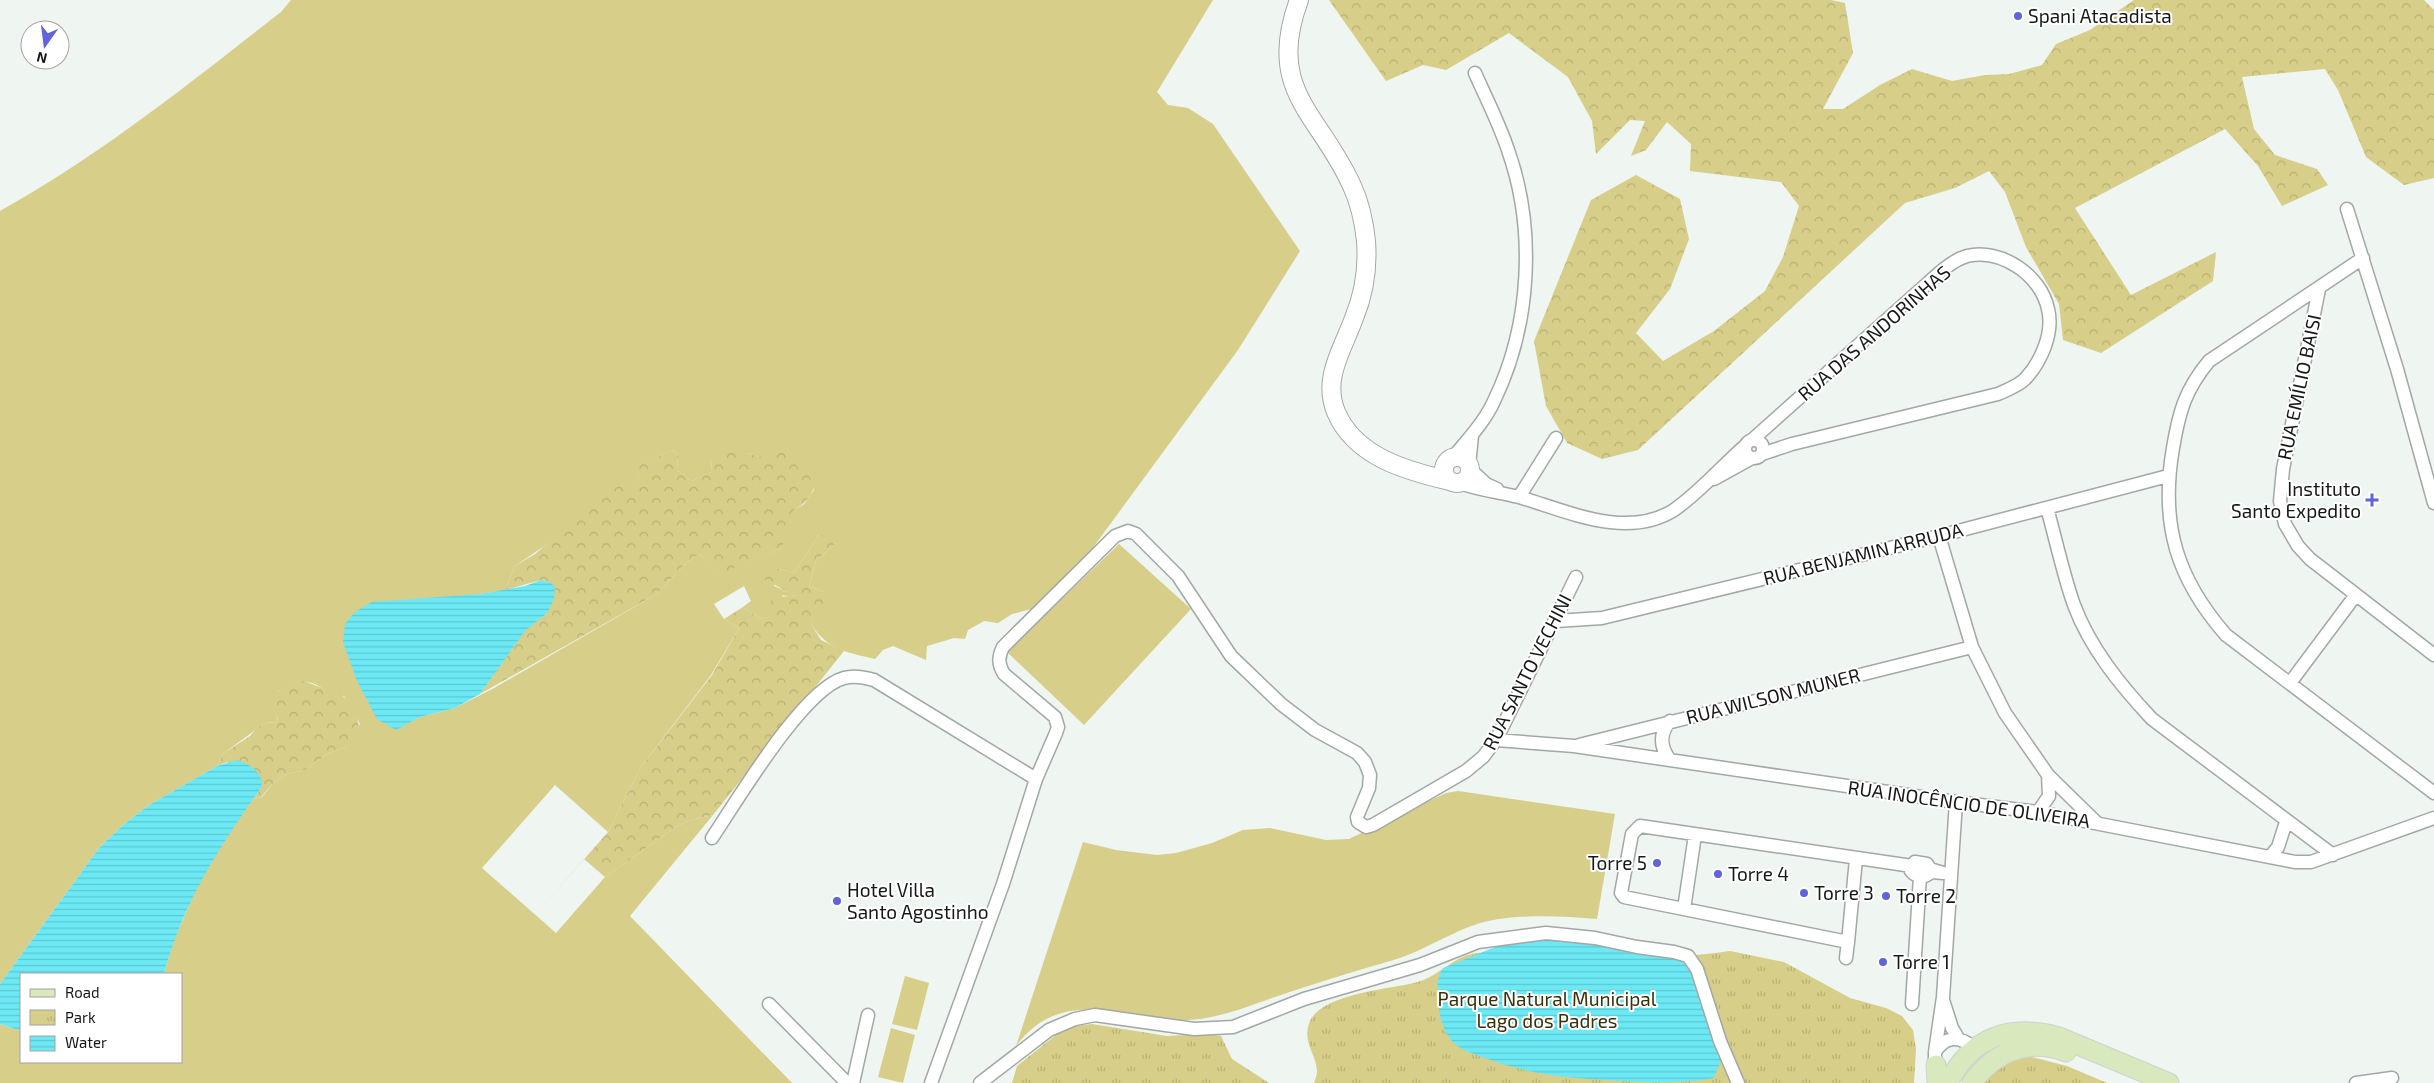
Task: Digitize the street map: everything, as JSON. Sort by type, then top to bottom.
[{"type":"main road","points":[[1943,1075],[1960,1063],[1974,1048],[2000,1035],[2011,1032],[2041,1032],[2078,1044],[2169,1083]]},
{"type":"main road","points":[[1977,1076],[1996,1058],[2013,1050],[2052,1046],[2139,1083]]},
{"type":"main road","points":[[1974,1048],[1977,1076]]},
{"type":"street","points":[[1300,0],[1291,24],[1290,71],[1297,96],[1352,185],[1361,209],[1366,242],[1366,267],[1363,290],[1354,319],[1334,367],[1331,394],[1335,410],[1344,427],[1356,442],[1373,454],[1419,474],[1462,475]]},
{"type":"street","points":[[1451,459],[1472,436],[1494,402],[1517,341],[1525,294],[1526,248],[1519,190],[1508,150],[1475,73]]},
{"type":"street","points":[[2347,209],[2364,258],[2434,503]]},
{"type":"street","name":"RUA DAS ANDORINHAS","points":[[1462,475],[1506,494],[1602,521],[1624,524],[1641,522],[1674,510],[1709,480],[1724,475],[1756,448],[1762,428],[1777,418],[1946,267],[1966,256],[1987,254],[2005,259],[2024,272],[2038,287],[2048,309],[2049,328],[2045,347],[2036,366],[2023,381],[1998,394],[1792,444],[1756,448]]},
{"type":"street","points":[[2364,258],[2209,362],[2196,378],[2187,392],[2178,417],[2168,476],[2167,505],[2172,538],[2185,575],[2206,612],[2226,635],[2434,793]]},
{"type":"street","name":"RUA EMÍLIO BAISI","points":[[2320,289],[2282,470],[2280,501],[2285,524],[2298,546],[2310,559],[2355,596],[2434,655]]},
{"type":"street","points":[[1462,475],[1472,436]]},
{"type":"street","points":[[1519,497],[1556,438]]},
{"type":"street","points":[[1402,467],[1437,464],[1451,459],[1462,458],[1462,475]]},
{"type":"street","name":"RUA BENJAMIN ARRUDA","points":[[1556,621],[1602,618],[1939,536],[2168,476]]},
{"type":"street","points":[[2047,508],[2074,606],[2096,649],[2127,692],[2152,719],[2286,822],[2333,855]]},
{"type":"street","name":"RUA SANTO VECHINI","points":[[1036,779],[1056,733],[1057,721],[1004,674],[999,666],[1003,647],[1115,536],[1128,531],[1136,534],[1178,576],[1226,648],[1281,704],[1315,730],[1357,753],[1365,762],[1370,775],[1369,788],[1357,817],[1361,825],[1373,825],[1466,771],[1483,757],[1496,740],[1576,577]]},
{"type":"street","points":[[1939,536],[1972,647],[2005,713],[2048,775],[2096,822]]},
{"type":"street","points":[[2290,683],[2355,596]]},
{"type":"street","name":"RUA WILSON MUNER","points":[[1574,746],[1972,647]]},
{"type":"street","points":[[712,838],[782,734],[830,685],[844,678],[861,676],[874,680],[1036,779],[1003,884],[931,1083]]},
{"type":"street","points":[[1670,721],[1662,730],[1664,752],[1670,760]]},
{"type":"street","name":"RUA INOCÊNCIO DE OLIVEIRA","points":[[1496,740],[1574,746],[1956,802],[2038,812],[2270,858],[2311,862],[2434,818]]},
{"type":"street","points":[[2038,812],[2049,796],[2048,775]]},
{"type":"street","points":[[1943,1075],[1943,997],[1947,874],[1956,802]]},
{"type":"street","points":[[2270,858],[2278,847],[2286,822]]},
{"type":"street","points":[[1624,897],[1621,893],[1632,834],[1636,827],[1856,858],[1916,871],[1926,876],[1932,872],[1947,874]]},
{"type":"street","points":[[1684,909],[1695,835]]},
{"type":"street","points":[[1846,958],[1856,858]]},
{"type":"street","points":[[1912,1004],[1916,871]]},
{"type":"street","points":[[1610,894],[1848,942]]},
{"type":"street","points":[[980,1083],[1049,1030],[1075,1020],[1095,1015],[1194,1029],[1233,1026],[1304,999],[1420,965],[1478,942],[1546,934],[1595,938],[1688,956],[1697,969],[1725,1056],[1738,1083]]},
{"type":"street","points":[[1943,997],[1952,1028],[1958,1038],[1974,1048]]},
{"type":"street","points":[[769,1004],[847,1083]]},
{"type":"street","points":[[852,1083],[868,1015]]},
{"type":"street","points":[[1943,1075],[1943,1042],[1958,1038]]},
{"type":"street","points":[[2356,1083],[2392,1078]]},
{"type":"green space","points":[[291,0],[1213,0],[1157,92],[1168,105],[1188,108],[1213,124],[1300,251],[1238,350],[1078,568],[1043,606],[1012,614],[998,623],[984,621],[968,630],[965,639],[954,638],[927,646],[926,660],[893,646],[883,650],[875,659],[838,649],[817,633],[811,624],[824,592],[809,586],[816,561],[836,543],[819,535],[794,573],[775,568],[774,586],[795,595],[790,597],[783,595],[768,617],[761,619],[743,607],[751,601],[744,586],[714,604],[724,619],[739,628],[711,675],[641,767],[608,832],[555,785],[482,868],[556,933],[605,877],[677,826],[690,820],[713,815],[630,916],[792,1083],[0,1083],[0,1024],[20,1031],[20,1063],[182,1063],[182,973],[164,973],[172,945],[197,887],[228,833],[253,799],[262,797],[274,782],[287,774],[305,770],[329,753],[346,747],[360,724],[344,696],[328,696],[315,684],[299,682],[278,691],[276,713],[278,722],[265,723],[224,753],[217,766],[149,805],[123,825],[99,848],[0,984],[0,211],[74,166],[179,91],[281,12]],"holes":[[[674,450],[678,457],[677,470],[692,481],[711,472],[712,460],[747,453],[810,473],[814,490],[804,504],[793,511],[780,549],[716,575],[701,554],[687,562],[657,594],[494,688],[455,708],[420,717],[396,729],[480,594],[505,590],[515,566],[638,482],[640,465]]]},
{"type":"green space","points":[[1329,0],[1831,0],[1845,3],[1853,53],[1823,109],[1843,109],[1880,85],[1912,69],[1952,81],[1985,75],[2009,74],[2042,65],[2056,44],[2090,30],[2134,0],[2424,0],[2434,10],[2434,178],[2404,185],[2366,157],[2338,90],[2325,69],[2242,77],[2254,129],[2275,155],[2317,169],[2328,185],[2282,206],[2258,166],[2225,129],[2075,208],[2131,295],[2216,252],[2213,281],[2101,353],[2063,340],[2059,304],[2026,247],[2005,192],[1989,171],[1955,188],[1905,203],[1638,450],[1602,459],[1567,443],[1546,406],[1534,341],[1591,200],[1636,175],[1680,199],[1689,239],[1670,289],[1636,333],[1663,361],[1714,331],[1765,291],[1783,257],[1799,206],[1781,182],[1690,171],[1691,144],[1667,122],[1646,150],[1631,156],[1645,121],[1630,120],[1596,154],[1592,121],[1568,77],[1509,33],[1446,70],[1423,65],[1386,81]]},
{"type":"green space","points":[[765,446],[794,457],[797,467],[810,473],[816,480],[808,498],[793,511],[796,522],[780,549],[716,576],[701,554],[687,562],[657,594],[480,694],[525,630],[547,613],[550,582],[541,580],[505,590],[515,566],[535,554],[618,484],[628,487],[638,482],[639,465],[674,450],[678,457],[677,470],[692,481],[711,472],[712,460],[722,451],[747,453],[760,457]]},
{"type":"green space","points":[[819,535],[829,536],[836,543],[816,561],[809,586],[824,592],[833,603],[817,612],[811,624],[821,640],[844,651],[713,815],[690,820],[677,826],[605,877],[584,859],[608,832],[641,767],[712,675],[739,628],[724,619],[743,607],[761,619],[768,617],[772,597],[795,596],[764,579],[764,570],[775,568],[794,573]]},
{"type":"green space","points":[[1119,544],[1191,609],[1084,725],[1007,652]]},
{"type":"green space","points":[[304,681],[322,688],[328,696],[338,692],[342,695],[356,715],[359,732],[346,747],[329,753],[305,770],[287,774],[274,782],[261,797],[253,799],[261,788],[227,762],[217,766],[224,753],[250,736],[256,729],[265,723],[278,722],[274,706],[276,695],[288,685]]},
{"type":"green space","points":[[1458,791],[1615,814],[1597,919],[1529,916],[1488,921],[1460,931],[1397,959],[1300,988],[1232,1012],[1206,1018],[1180,1020],[1081,1010],[1058,1014],[1037,1025],[1016,1046],[1083,842],[1116,850],[1157,855],[1176,853],[1212,843],[1243,830],[1270,828],[1326,840],[1349,839],[1446,793]]},
{"type":"green space","name":"Parque Natural Municipal Lago dos Padres","points":[[1730,951],[1784,962],[1850,998],[1886,1008],[1902,1016],[1913,1030],[1916,1049],[1914,1083],[1314,1083],[1317,1073],[1316,1066],[1307,1035],[1310,1021],[1317,1012],[1328,1005],[1357,994],[1423,980],[1469,955],[1498,952],[1657,957]]},
{"type":"green space","points":[[905,976],[929,983],[917,1030],[892,1024]]},
{"type":"green space","points":[[1092,1024],[1167,1036],[1204,1034],[1221,1036],[1232,1059],[1269,1083],[1012,1083],[1017,1066],[1057,1034],[1074,1026]]},
{"type":"green space","points":[[891,1028],[915,1035],[903,1083],[878,1077]]},
{"type":"green space","points":[[2032,1057],[2067,1066],[2107,1083],[1981,1083],[2014,1058]]},
{"type":"water","points":[[541,580],[550,582],[555,587],[554,599],[547,613],[525,631],[480,694],[455,708],[420,717],[396,730],[377,719],[357,681],[343,642],[345,624],[355,612],[372,602],[480,594],[525,586]]},
{"type":"water","points":[[236,760],[245,763],[255,770],[260,777],[262,781],[261,788],[204,876],[181,923],[164,973],[20,973],[20,1031],[0,1024],[0,984],[99,848],[123,825],[149,805],[217,766]]},
{"type":"water","points":[[1546,935],[1688,956],[1720,1041],[1721,1060],[1714,1078],[1682,1082],[1645,1082],[1555,1076],[1506,1065],[1457,1046],[1447,1034],[1439,1012],[1438,983],[1443,968],[1510,941]]},
{"type":"place","name":"Spani Atacadista","points":[[2018,16]]},
{"type":"place","name":"Instituto Santo Expedito","points":[[2372,500]]},
{"type":"place","name":"Torre 5","points":[[1657,863]]},
{"type":"place","name":"Torre 4","points":[[1718,874]]},
{"type":"place","name":"Torre 3","points":[[1804,893]]},
{"type":"place","name":"Torre 2","points":[[1886,896]]},
{"type":"place","name":"Hotel Villa Santo Agostinho","points":[[837,901]]},
{"type":"place","name":"Torre 1","points":[[1883,962]]}]
